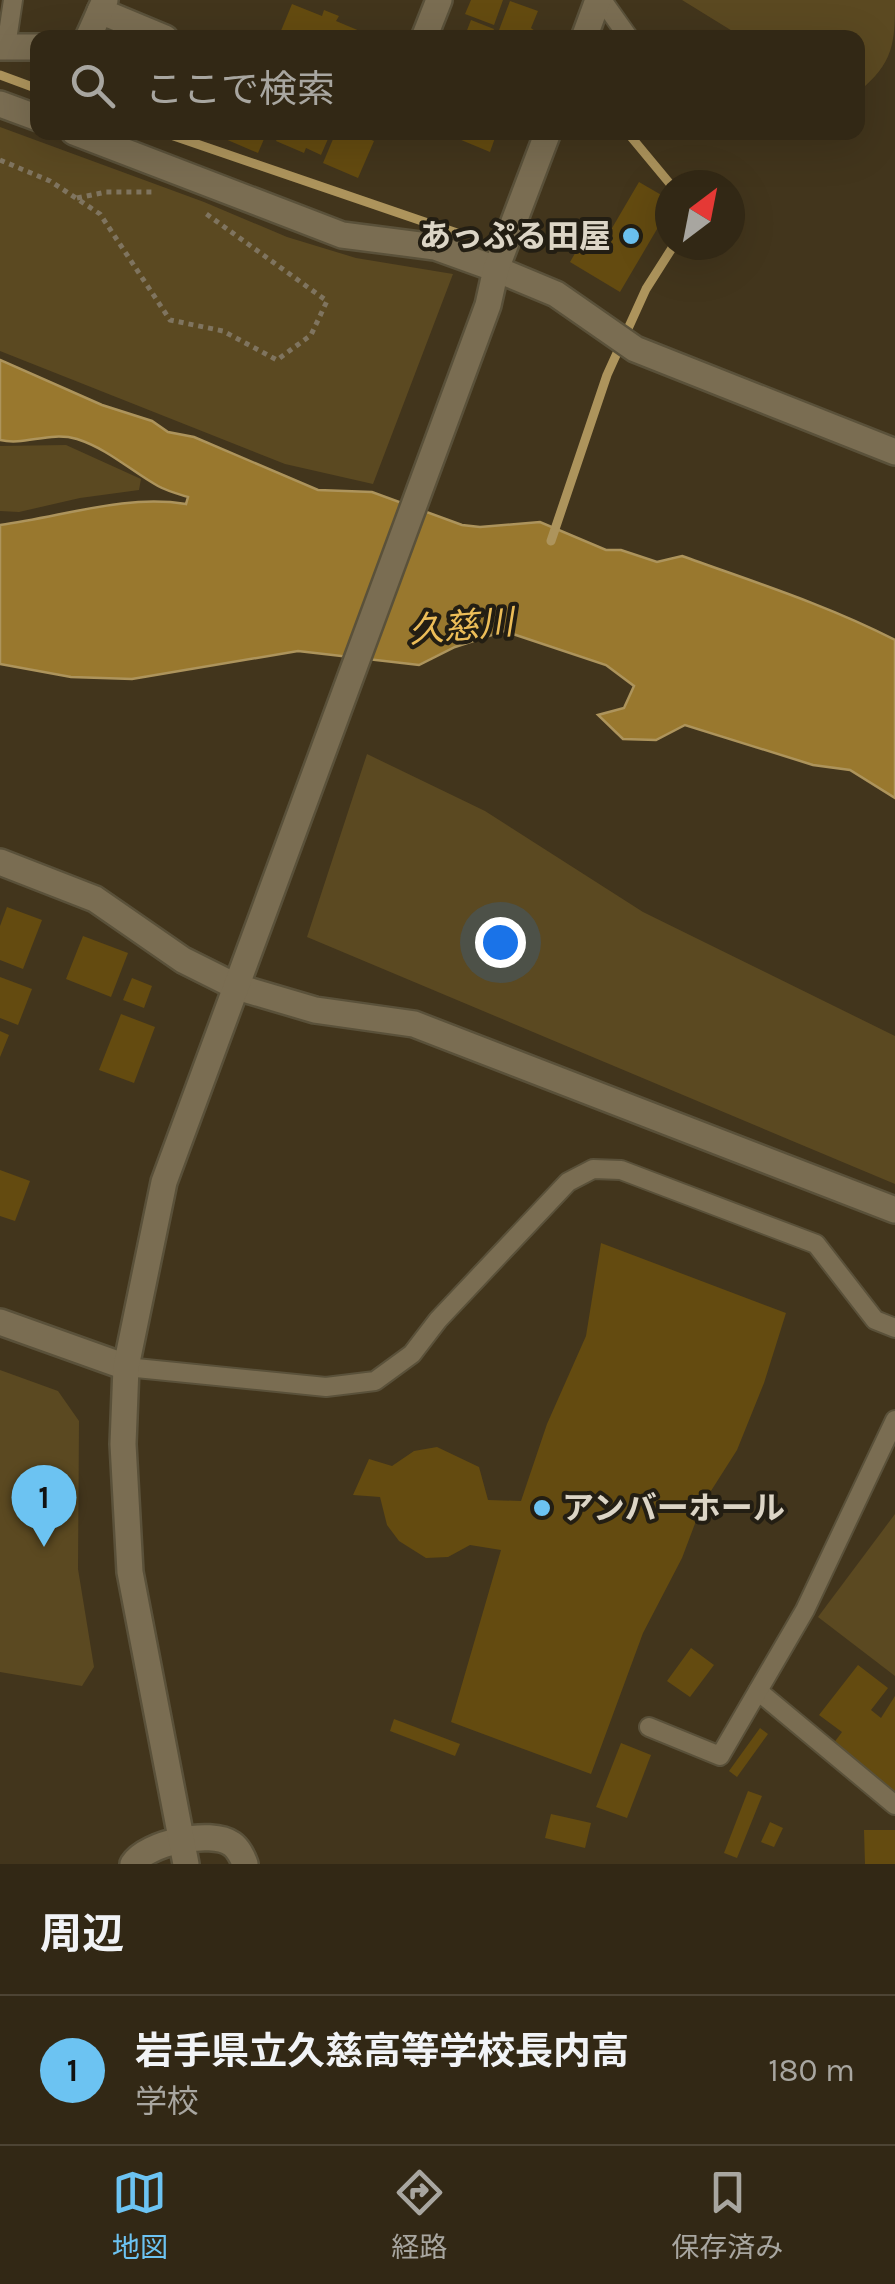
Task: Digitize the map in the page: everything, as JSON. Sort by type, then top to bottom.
[{"type":"street","points":[[427,30],[439,0]]},
{"type":"street","points":[[587,30],[600,0]]},
{"type":"street","points":[[91,30],[102,5],[150,30]]},
{"type":"street","points":[[3,47],[30,47]]},
{"type":"street","points":[[0,104],[30,115]]},
{"type":"street","points":[[94,140],[342,235],[435,248],[496,270],[556,294],[635,349],[895,452]]},
{"type":"street","points":[[183,1852],[130,1572],[122,1444],[126,1367],[164,1182],[488,305],[496,270],[545,140]]},
{"type":"street","points":[[0,862],[95,899],[183,960],[237,987],[316,1010],[414,1024],[895,1210]]},
{"type":"street","points":[[0,1322],[126,1367]]},
{"type":"street","points":[[133,1864],[152,1848],[183,1852],[217,1839],[232,1844],[246,1864]]},
{"type":"lane","points":[[3,47],[14,0]]},
{"type":"lane","points":[[600,0],[622,30]]},
{"type":"lane","points":[[126,1367],[326,1387],[375,1381],[412,1354],[438,1320],[568,1182],[594,1169],[621,1170],[816,1244],[874,1320],[895,1328]]},
{"type":"lane","points":[[649,1727],[720,1756],[805,1610],[895,1420]]},
{"type":"lane","points":[[758,1692],[895,1804]]},
{"type":"path","points":[[0,160],[50,181],[100,214],[170,320],[222,331],[277,360],[310,335],[327,301],[204,212]]},
{"type":"path","points":[[76,198],[106,192],[177,191],[166,182],[171,170]]},
{"type":"shaded area","points":[[682,0],[895,0],[890,51],[865,86],[865,30],[731,30]]},
{"type":"shaded area","points":[[0,127],[287,237],[356,258],[453,274],[373,484],[285,464],[0,351]]},
{"type":"shaded area","points":[[66,445],[141,479],[139,490],[19,512],[0,511],[0,446]]},
{"type":"shaded area","points":[[367,754],[485,811],[643,912],[895,1036],[895,1184],[307,937]]},
{"type":"shaded area","points":[[0,1370],[58,1391],[79,1421],[78,1569],[94,1667],[82,1686],[0,1672]]},
{"type":"shaded area","points":[[895,1514],[895,1676],[818,1617]]},
{"type":"water","name":"久慈川","points":[[0,360],[102,405],[152,421],[168,432],[194,437],[318,490],[372,492],[462,525],[540,522],[606,550],[621,550],[657,562],[682,556],[869,627],[895,640],[895,798],[850,770],[813,765],[685,725],[656,740],[623,739],[598,715],[624,708],[634,686],[606,665],[504,631],[455,647],[419,665],[298,651],[132,679],[71,677],[0,664],[0,525],[116,504],[186,504],[188,497],[158,486],[109,454],[77,439],[0,440]]},
{"type":"building","points":[[471,0],[503,0],[494,25],[465,14]]},
{"type":"building","points":[[510,1],[538,11],[531,28],[534,30],[499,30]]},
{"type":"building","points":[[292,4],[322,16],[324,10],[339,16],[336,21],[357,30],[281,30]]},
{"type":"building","points":[[471,20],[494,29],[494,30],[467,30]]},
{"type":"building","points":[[228,140],[264,140],[258,153]]},
{"type":"building","points":[[328,140],[321,155],[306,148],[304,153],[276,141]]},
{"type":"building","points":[[333,140],[374,141],[358,178],[323,163]]},
{"type":"building","points":[[461,140],[494,140],[490,152]]},
{"type":"building","name":"あっぷる田屋","points":[[639,182],[655,191],[655,232],[620,292],[570,262],[588,231],[605,240]]},
{"type":"building","points":[[7,907],[42,920],[23,969],[0,960],[0,926]]},
{"type":"building","points":[[83,936],[128,953],[111,997],[66,979]]},
{"type":"building","points":[[0,977],[32,989],[18,1025],[0,1018]]},
{"type":"building","points":[[132,978],[152,986],[144,1008],[123,1000]]},
{"type":"building","points":[[121,1014],[155,1027],[134,1083],[99,1070]]},
{"type":"building","points":[[0,1031],[9,1035],[0,1057]]},
{"type":"building","points":[[0,1170],[30,1181],[15,1221],[0,1216]]},
{"type":"building","name":"アンバーホール","points":[[601,1243],[786,1313],[737,1450],[702,1505],[682,1558],[643,1633],[591,1774],[451,1722],[501,1550],[470,1545],[448,1557],[426,1558],[399,1541],[387,1525],[380,1497],[353,1495],[369,1459],[392,1466],[414,1451],[437,1447],[479,1467],[488,1500],[521,1501],[547,1424],[586,1336]]},
{"type":"building","points":[[691,1648],[714,1665],[690,1697],[667,1681]]},
{"type":"building","points":[[858,1665],[888,1688],[871,1710],[881,1718],[895,1696],[895,1792],[833,1744],[842,1732],[819,1715]]},
{"type":"building","points":[[394,1719],[460,1744],[455,1756],[390,1731]]},
{"type":"building","points":[[760,1728],[768,1734],[737,1777],[729,1771]]},
{"type":"building","points":[[621,1743],[651,1755],[627,1818],[596,1807]]},
{"type":"building","points":[[748,1791],[762,1796],[737,1858],[724,1853]]},
{"type":"building","points":[[551,1814],[591,1823],[585,1848],[545,1838]]},
{"type":"building","points":[[770,1822],[783,1828],[774,1847],[761,1842]]},
{"type":"building","points":[[864,1830],[895,1830],[895,1864],[865,1864]]},
{"type":"waterway","points":[[0,75],[30,86]]},
{"type":"waterway","points":[[185,140],[460,234]]},
{"type":"waterway","points":[[634,140],[659,170]]},
{"type":"waterway","points":[[551,541],[607,375],[646,289],[664,260]]},
{"type":"place","name":"あっぷる田屋","points":[[631,236]]},
{"type":"place","name":"アンバーホール","points":[[542,1508]]},
{"type":"place","name":"岩手県立久慈高等学校長内高","points":[[44,1547]]}]
